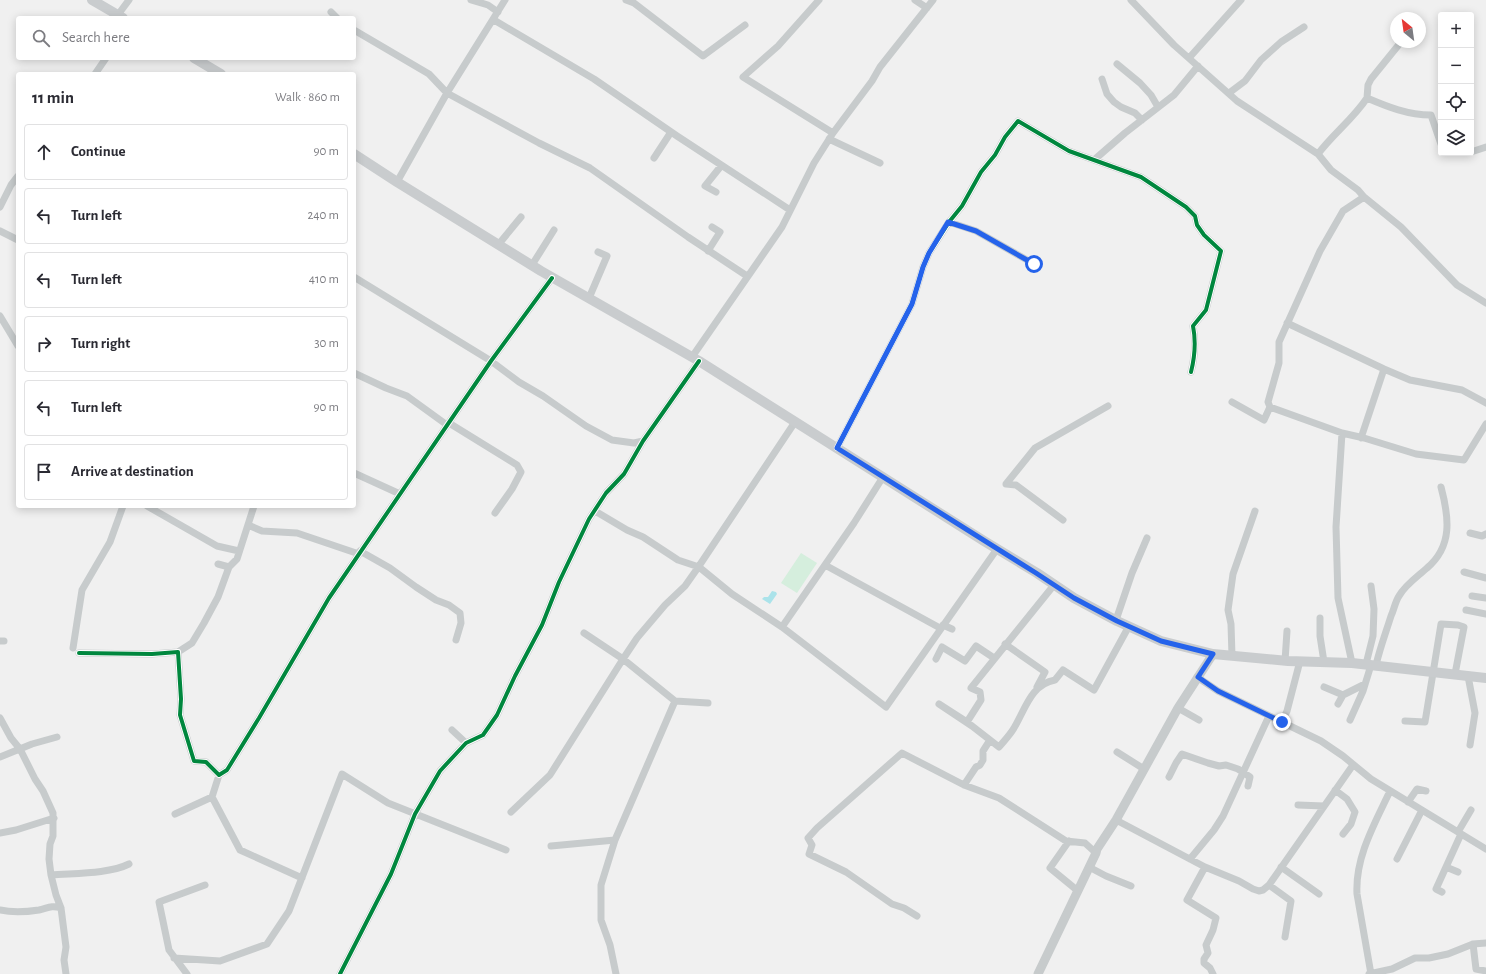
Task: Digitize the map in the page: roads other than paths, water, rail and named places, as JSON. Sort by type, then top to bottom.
[{"type":"main road","points":[[92,0],[118,16]]},
{"type":"main road","points":[[197,60],[218,72]]},
{"type":"main road","points":[[356,155],[552,278],[695,359],[1074,598],[1161,641],[1213,654],[1232,656],[1300,662],[1352,662],[1468,676],[1486,675]]},
{"type":"street","points":[[121,16],[129,0]]},
{"type":"street","points":[[471,0],[488,5],[498,12]]},
{"type":"street","points":[[397,182],[447,93],[494,20],[505,0]]},
{"type":"street","points":[[819,0],[778,46],[743,77],[831,136],[880,163]]},
{"type":"street","points":[[915,0],[927,8]]},
{"type":"street","points":[[340,974],[391,874],[415,814],[440,771],[466,744],[483,735],[497,715],[515,676],[542,625],[572,552],[595,510],[606,493],[624,474],[643,441],[747,276],[782,227],[814,163],[831,136],[872,81],[880,67],[933,0]]},
{"type":"street","points":[[1131,0],[1174,46],[1237,101],[1318,154],[1331,170],[1358,190],[1401,227],[1457,284],[1486,303]]},
{"type":"street","points":[[1189,58],[1241,0]]},
{"type":"street","points":[[630,1],[702,56],[745,25]]},
{"type":"street","points":[[331,12],[335,16]]},
{"type":"street","points":[[494,20],[594,78],[721,166],[790,210]]},
{"type":"street","points":[[1229,93],[1245,81],[1261,60],[1281,42],[1304,27]]},
{"type":"street","points":[[356,31],[429,74],[447,93],[539,143],[590,168],[708,251],[747,276]]},
{"type":"street","points":[[1318,154],[1326,143],[1358,111],[1367,98],[1368,85],[1371,80],[1396,48]]},
{"type":"street","points":[[96,72],[105,60]]},
{"type":"street","points":[[1118,64],[1140,83],[1151,95],[1158,107]]},
{"type":"street","points":[[1094,160],[1174,95],[1198,66]]},
{"type":"street","points":[[1102,79],[1107,94],[1114,102],[1135,113],[1142,120]]},
{"type":"street","points":[[1367,98],[1396,110],[1416,115],[1431,115],[1438,135]]},
{"type":"street","points":[[837,448],[912,304],[923,267],[929,253],[948,222],[962,206],[981,172],[1018,121],[1069,151],[1141,177],[1178,201],[1195,216],[1197,225],[1204,235],[1221,251],[1206,310],[1193,326],[1195,348],[1191,372]]},
{"type":"street","points":[[654,158],[671,132]]},
{"type":"street","points":[[1474,151],[1486,147]]},
{"type":"street","points":[[716,192],[705,186],[721,166]]},
{"type":"street","points":[[0,207],[11,185],[16,179]]},
{"type":"street","points":[[1232,402],[1264,420],[1270,407],[1268,402],[1279,364],[1279,342],[1287,323],[1320,251],[1343,211],[1364,196]]},
{"type":"street","points":[[498,245],[521,217]]},
{"type":"street","points":[[948,222],[976,231],[1034,264]]},
{"type":"street","points":[[708,251],[720,232],[712,227]]},
{"type":"street","points":[[532,265],[554,230]]},
{"type":"street","points":[[0,231],[16,239]]},
{"type":"street","points":[[589,298],[607,256],[598,252]]},
{"type":"street","points":[[302,878],[240,850],[212,797],[219,775],[227,770],[329,598],[448,424],[552,278]]},
{"type":"street","points":[[356,279],[492,361],[519,382],[543,396],[586,426],[612,440],[634,443],[643,441]]},
{"type":"street","points":[[0,316],[16,343]]},
{"type":"street","points":[[1287,323],[1410,380],[1462,390],[1486,403]]},
{"type":"street","points":[[1362,438],[1384,369]]},
{"type":"street","points":[[356,374],[407,396],[448,424],[517,465],[521,472],[512,489],[495,513]]},
{"type":"street","points":[[1063,520],[1016,485],[1006,484],[1035,448],[1108,406]]},
{"type":"street","points":[[1270,407],[1342,434],[1362,438],[1416,454],[1464,460],[1486,424]]},
{"type":"street","points":[[511,812],[550,775],[637,638],[665,605],[685,586],[699,567],[795,422]]},
{"type":"street","points":[[1342,434],[1336,527],[1338,598],[1352,662]]},
{"type":"street","points":[[356,474],[400,494]]},
{"type":"street","points":[[782,627],[854,523],[883,477]]},
{"type":"street","points":[[1350,720],[1371,665],[1381,645],[1399,596],[1437,557],[1444,546],[1447,524],[1446,507],[1441,487]]},
{"type":"street","points":[[73,648],[82,590],[110,542],[122,508]]},
{"type":"street","points":[[150,508],[217,546],[239,551]]},
{"type":"street","points":[[79,653],[152,654],[178,652],[192,643],[218,597],[230,567],[237,559],[253,508]]},
{"type":"street","points":[[595,510],[627,530],[644,537],[678,560],[699,567],[732,594],[782,627],[886,707],[997,549]]},
{"type":"street","points":[[1232,656],[1231,624],[1228,610],[1233,574],[1255,511]]},
{"type":"street","points":[[248,525],[262,531],[297,533],[360,553],[390,568],[436,600],[460,613],[461,623],[456,640]]},
{"type":"street","points":[[1470,533],[1482,536],[1486,534]]},
{"type":"street","points":[[1116,620],[1132,573],[1147,538]]},
{"type":"street","points":[[218,564],[230,567]]},
{"type":"street","points":[[825,566],[942,627],[952,629]]},
{"type":"street","points":[[1464,572],[1486,578]]},
{"type":"street","points":[[1005,644],[1045,672],[1014,728],[999,747],[972,726],[939,704],[967,722],[981,700],[980,692],[971,688],[1005,644],[1054,585]]},
{"type":"street","points":[[1371,586],[1374,609],[1371,665]]},
{"type":"street","points":[[1472,596],[1486,598]]},
{"type":"street","points":[[1466,610],[1486,614]]},
{"type":"street","points":[[1320,618],[1320,636],[1324,662]]},
{"type":"street","points":[[1405,721],[1425,722],[1441,624],[1458,625],[1464,627],[1456,674]]},
{"type":"street","points":[[1036,690],[1047,682],[1055,680],[1063,670],[1094,690],[1129,626]]},
{"type":"street","points":[[1285,661],[1287,631]]},
{"type":"street","points":[[584,633],[623,659],[674,701],[708,704]]},
{"type":"street","points":[[936,658],[942,647],[965,661],[976,646],[994,658]]},
{"type":"street","points":[[178,652],[181,699],[180,715],[187,741],[194,761],[206,762],[219,775]]},
{"type":"street","points":[[1039,974],[1096,852],[1096,849],[1116,820],[1178,708],[1213,654]]},
{"type":"street","points":[[1282,722],[1287,711],[1300,662]]},
{"type":"street","points":[[1468,676],[1475,713],[1470,745]]},
{"type":"street","points":[[1198,677],[1218,691],[1321,741],[1343,756],[1371,779],[1486,849]]},
{"type":"street","points":[[1338,704],[1343,694],[1365,684]]},
{"type":"street","points":[[1324,686],[1343,694]]},
{"type":"street","points":[[616,974],[610,945],[601,920],[601,885],[615,840],[674,701]]},
{"type":"street","points":[[1178,708],[1199,720]]},
{"type":"street","points":[[1190,859],[1214,830],[1223,816],[1269,716]]},
{"type":"street","points":[[0,718],[11,738],[20,749],[34,779],[43,791],[53,813],[53,836],[50,844],[49,859],[51,875],[61,908],[66,947],[64,960],[66,974]]},
{"type":"street","points":[[964,785],[976,767],[980,765],[983,760],[983,751],[990,740],[972,726]]},
{"type":"street","points":[[452,730],[466,744]]},
{"type":"street","points":[[0,757],[57,737]]},
{"type":"street","points":[[1116,752],[1144,769]]},
{"type":"street","points":[[917,916],[904,908],[892,904],[846,872],[809,854],[812,844],[808,838],[817,828],[902,753],[964,785],[999,798],[1066,841],[1085,843],[1096,852]]},
{"type":"street","points":[[1169,777],[1182,754],[1208,763],[1226,766],[1243,772],[1250,777],[1248,786]]},
{"type":"street","points":[[1116,820],[1205,867],[1259,891],[1263,890],[1269,885],[1353,765]]},
{"type":"street","points":[[174,958],[220,960],[268,944],[289,911],[342,774],[388,803],[506,850]]},
{"type":"street","points":[[1408,802],[1417,789],[1426,791]]},
{"type":"street","points":[[1335,790],[1347,799],[1355,812],[1351,824],[1343,834]]},
{"type":"street","points":[[1390,790],[1362,853],[1356,883],[1370,974],[1392,968],[1415,958],[1429,958],[1448,954],[1472,944],[1486,943]]},
{"type":"street","points":[[175,814],[212,797]]},
{"type":"street","points":[[1298,805],[1324,806]]},
{"type":"street","points":[[1397,859],[1422,810]]},
{"type":"street","points":[[1442,892],[1436,889],[1459,833],[1471,810]]},
{"type":"street","points":[[0,833],[16,830],[54,818]]},
{"type":"street","points":[[551,846],[615,840]]},
{"type":"street","points":[[1069,841],[1050,868],[1078,891]]},
{"type":"street","points":[[51,875],[102,872],[123,867],[128,864]]},
{"type":"street","points":[[1089,867],[1131,886]]},
{"type":"street","points":[[1205,867],[1187,900],[1216,918],[1213,930],[1206,944],[1208,953],[1204,959],[1204,962],[1213,974]]},
{"type":"street","points":[[1281,867],[1319,894]]},
{"type":"street","points":[[1446,867],[1458,872]]},
{"type":"street","points":[[187,974],[169,950],[159,902],[205,885]]},
{"type":"street","points":[[1269,885],[1291,901],[1285,937]]},
{"type":"street","points":[[0,910],[13,912],[39,910],[52,906],[61,908]]},
{"type":"street","points":[[1472,944],[1476,969],[1486,971]]},
{"type":"water","points":[[772,591],[776,592],[777,594],[770,604],[762,599],[764,597],[768,597]]}]
